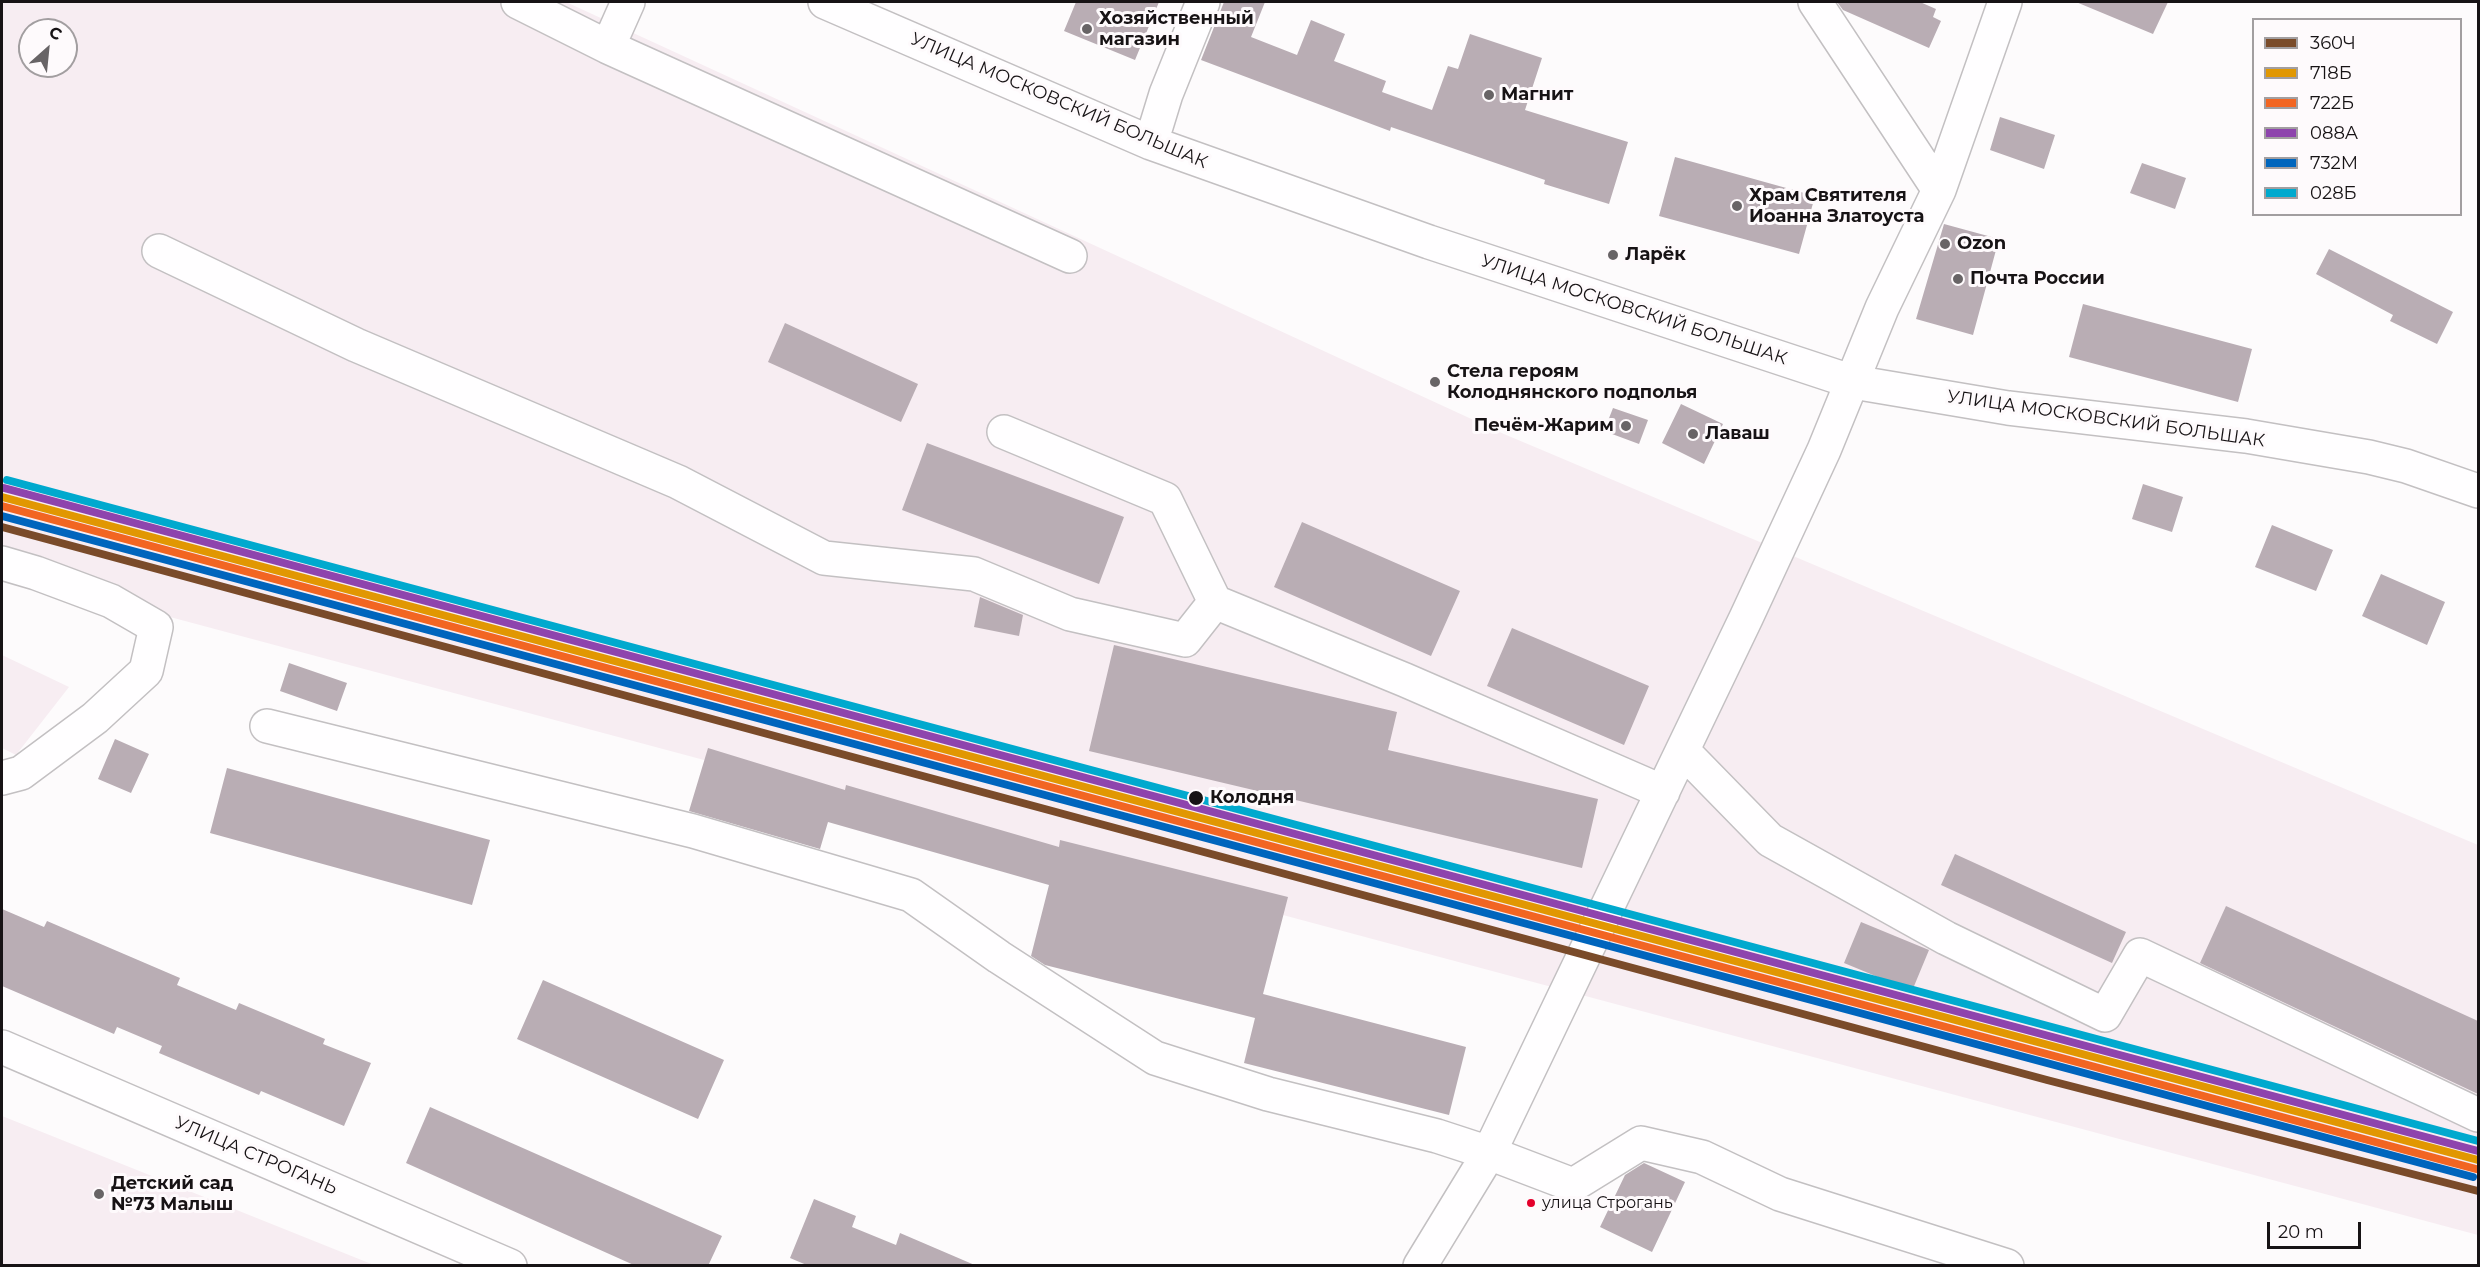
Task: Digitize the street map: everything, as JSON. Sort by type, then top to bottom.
[{"type":"street","points":[[518,2],[608,48],[1070,256]]},
{"type":"street","points":[[608,48],[628,2]]},
{"type":"street","name":"УЛИЦА МОСКОВСКИЙ БОЛЬШАК","points":[[825,2],[1150,143],[1429,242],[1853,382],[2008,408],[2246,436],[2358,455],[2406,466],[2478,491]]},
{"type":"street","points":[[1150,143],[1166,94],[1203,2]]},
{"type":"street","points":[[1815,2],[1939,190]]},
{"type":"street","points":[[1420,1266],[1490,1153],[1746,618],[1853,382],[1882,308],[1939,190],[2005,2]]},
{"type":"street","points":[[159,251],[367,350],[678,482],[824,558],[974,574],[1070,615],[1185,640],[1215,602]]},
{"type":"street","points":[[1004,432],[1165,499],[1215,602],[1406,680],[1663,792]]},
{"type":"street","points":[[2,563],[111,601],[156,627],[146,671],[95,718],[21,773],[2,778]]},
{"type":"street","points":[[267,726],[693,831],[911,895],[999,957],[1155,1059],[1269,1094],[1437,1136],[1490,1153],[1573,1185],[1641,1143],[1702,1157],[1780,1194],[2007,1266]]},
{"type":"street","points":[[1683,751],[1770,840],[1946,938],[2105,1015],[2140,955],[2478,1115]]},
{"type":"street","name":"УЛИЦА СТРОГАНЬ","points":[[2,1047],[510,1266]]},
{"type":"shaded area","points":[[2,2],[566,2],[1504,434],[2478,845],[2478,1235],[2,572]]},
{"type":"shaded area","points":[[2,655],[69,687],[16,755],[2,748]]},
{"type":"shaded area","name":"Детский сад №73 Малыш","points":[[2,1116],[17,1122],[374,1265],[2,1265]]},
{"type":"building","points":[[1076,2],[1159,2],[1135,60],[1064,31]]},
{"type":"building","points":[[1224,2],[1265,2],[1251,37],[1297,55],[1311,20],[1345,34],[1334,61],[1386,81],[1382,92],[1432,110],[1448,66],[1458,69],[1470,34],[1542,58],[1525,110],[1628,142],[1609,204],[1544,184],[1545,180],[1391,127],[1390,131],[1201,60]]},
{"type":"building","points":[[1837,2],[1920,2],[1936,9],[1933,17],[1941,21],[1929,48],[1843,10]]},
{"type":"building","points":[[2076,2],[2168,2],[2153,34]]},
{"type":"building","points":[[2000,117],[2055,135],[2044,169],[1990,150]]},
{"type":"building","name":"Храм Святителя Иоанна Златоуста","points":[[1675,157],[1815,196],[1799,254],[1659,216]]},
{"type":"building","points":[[2142,163],[2186,178],[2175,209],[2130,193]]},
{"type":"building","name":"Почта России","points":[[1944,224],[1999,239],[1973,335],[1916,319]]},
{"type":"building","points":[[2329,249],[2453,312],[2437,344],[2390,321],[2393,315],[2316,274]]},
{"type":"building","points":[[2083,304],[2252,349],[2238,402],[2069,357]]},
{"type":"building","points":[[785,323],[918,384],[901,422],[768,362]]},
{"type":"building","name":"Лаваш","points":[[1681,404],[1723,424],[1704,464],[1662,443]]},
{"type":"building","name":"Печём-Жарим","points":[[1613,408],[1648,420],[1639,444],[1604,431]]},
{"type":"building","points":[[927,443],[1124,517],[1099,584],[902,510]]},
{"type":"building","points":[[2143,484],[2183,497],[2172,532],[2132,519]]},
{"type":"building","points":[[1302,522],[1460,591],[1431,656],[1274,587]]},
{"type":"building","points":[[2272,525],[2333,550],[2316,591],[2255,567]]},
{"type":"building","points":[[2381,574],[2445,602],[2427,645],[2362,616]]},
{"type":"building","points":[[980,597],[1023,615],[1019,636],[974,627]]},
{"type":"building","points":[[1512,628],[1649,686],[1624,745],[1487,686]]},
{"type":"building","points":[[1114,645],[1397,712],[1388,750],[1598,799],[1582,868],[1089,751]]},
{"type":"building","points":[[289,663],[347,683],[337,711],[280,691]]},
{"type":"building","points":[[115,739],[149,754],[131,793],[98,779]]},
{"type":"building","points":[[708,748],[845,790],[846,785],[1059,847],[1060,840],[1288,897],[1263,994],[1466,1047],[1449,1115],[1244,1063],[1255,1018],[1045,965],[1031,956],[1049,885],[828,822],[820,849],[689,811]]},
{"type":"building","points":[[227,768],[490,840],[472,905],[210,833]]},
{"type":"building","points":[[1955,854],[2126,932],[2112,963],[1941,885]]},
{"type":"building","points":[[2226,906],[2478,1021],[2478,1094],[2200,963]]},
{"type":"building","points":[[2,909],[44,927],[47,921],[180,978],[177,985],[236,1010],[239,1003],[325,1039],[323,1044],[371,1063],[344,1126],[261,1091],[259,1095],[159,1053],[162,1046],[117,1027],[114,1034],[2,986]]},
{"type":"building","points":[[1861,922],[1929,950],[1912,991],[1844,963]]},
{"type":"building","points":[[543,980],[724,1060],[698,1119],[517,1039]]},
{"type":"building","points":[[430,1107],[722,1236],[708,1266],[636,1266],[406,1163]]},
{"type":"building","points":[[1644,1163],[1685,1182],[1652,1252],[1600,1227],[1625,1175]]},
{"type":"building","points":[[814,1199],[856,1216],[852,1227],[896,1245],[900,1233],[977,1266],[809,1266],[790,1258]]},
{"type":"transit line","name":"028Б","points":[[7,480],[2478,1141]]},
{"type":"transit line","name":"088А","points":[[4,488],[2478,1151]]},
{"type":"transit line","name":"718Б","points":[[2,497],[2478,1160]]},
{"type":"transit line","name":"722Б","points":[[2,506],[2476,1169]]},
{"type":"transit line","name":"732М","points":[[2,516],[2473,1177]]},
{"type":"transit line","name":"360Ч","points":[[2,527],[2047,1080],[2478,1191]]},
{"type":"place","name":"Хозяйственный магазин","points":[[1087,29]]},
{"type":"place","name":"Магнит","points":[[1489,95]]},
{"type":"place","name":"Храм Святителя Иоанна Златоуста","points":[[1737,206]]},
{"type":"place","name":"Ozon","points":[[1945,244]]},
{"type":"place","name":"Ларёк","points":[[1613,255]]},
{"type":"place","name":"Почта России","points":[[1958,279]]},
{"type":"place","name":"Стела героям Колоднянского подполья","points":[[1435,382]]},
{"type":"place","name":"Печём-Жарим","points":[[1626,426]]},
{"type":"place","name":"Лаваш","points":[[1693,434]]},
{"type":"place","name":"Колодня","points":[[1196,798]]},
{"type":"place","name":"Детский сад №73 Малыш","points":[[99,1194]]},
{"type":"place","name":"улица Строгань","points":[[1531,1203]]}]
